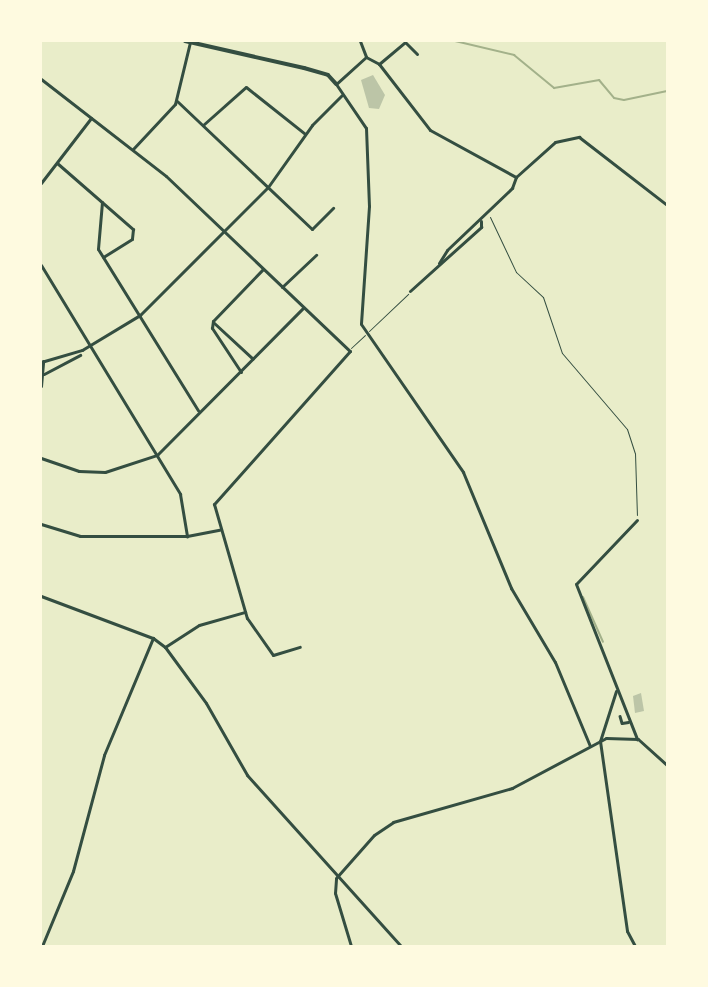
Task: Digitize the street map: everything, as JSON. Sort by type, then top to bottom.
[{"type":"street","points":[[360,41],[366,57],[379,64],[430,130],[516,178]]},
{"type":"street","points":[[133,149],[177,100],[187,42],[304,68],[328,75],[336,84],[366,128],[369,206],[360,310],[367,333],[454,454],[511,588],[555,662],[590,746]]},
{"type":"street","points":[[379,64],[405,42],[418,54]]},
{"type":"street","points":[[336,84],[366,57]]},
{"type":"street","points":[[41,79],[133,149],[224,231],[350,351],[214,500],[219,530],[245,612],[274,656],[300,647]]},
{"type":"street","points":[[203,125],[246,87],[305,134]]},
{"type":"street","points":[[41,386],[44,374],[42,361],[91,346],[140,316],[268,187],[305,134],[342,95]]},
{"type":"street","points":[[177,100],[312,229],[333,208]]},
{"type":"street","points":[[41,183],[91,118]]},
{"type":"street","points":[[439,264],[447,250],[488,214],[512,188],[516,178],[555,142],[579,137],[667,205]]},
{"type":"street","points":[[57,163],[131,226],[134,234],[103,257]]},
{"type":"street","points":[[102,202],[96,242],[103,257],[198,410]]},
{"type":"street","points":[[410,291],[480,227],[481,220]]},
{"type":"street","points":[[282,287],[316,255]]},
{"type":"street","points":[[41,265],[180,494],[187,536]]},
{"type":"street","points":[[241,372],[212,328],[213,321],[263,269]]},
{"type":"street","points":[[41,458],[79,471],[105,472],[157,455],[198,410],[209,408],[253,359],[304,308]]},
{"type":"street","points":[[213,321],[253,359]]},
{"type":"street","points":[[44,374],[80,355]]},
{"type":"street","points":[[636,520],[576,584],[628,722],[638,739],[667,765]]},
{"type":"street","points":[[41,524],[80,536],[187,536],[219,530]]},
{"type":"street","points":[[41,596],[153,638],[165,647],[206,703],[247,775],[336,878],[402,946]]},
{"type":"street","points":[[165,647],[200,625],[245,612]]},
{"type":"street","points":[[42,946],[73,871],[104,755],[153,638]]},
{"type":"street","points":[[616,691],[600,741],[627,931],[635,946]]},
{"type":"street","points":[[620,716],[622,723],[628,722]]},
{"type":"street","points":[[351,946],[335,893],[336,878],[393,822],[512,788],[600,741],[622,736],[638,739]]},
{"type":"path","points":[[488,214],[516,272],[543,297],[562,353],[628,429],[636,462],[636,520]]},
{"type":"path","points":[[350,351],[410,291]]},
{"type":"building","points":[[373,75],[385,95],[379,109],[369,108],[361,80]]},
{"type":"building","points":[[641,693],[644,711],[635,713],[633,696]]},
{"type":"waterway","points":[[455,41],[514,55],[554,88],[599,80],[614,98],[624,100],[667,91]]},
{"type":"waterway","points":[[583,597],[603,642]]}]
